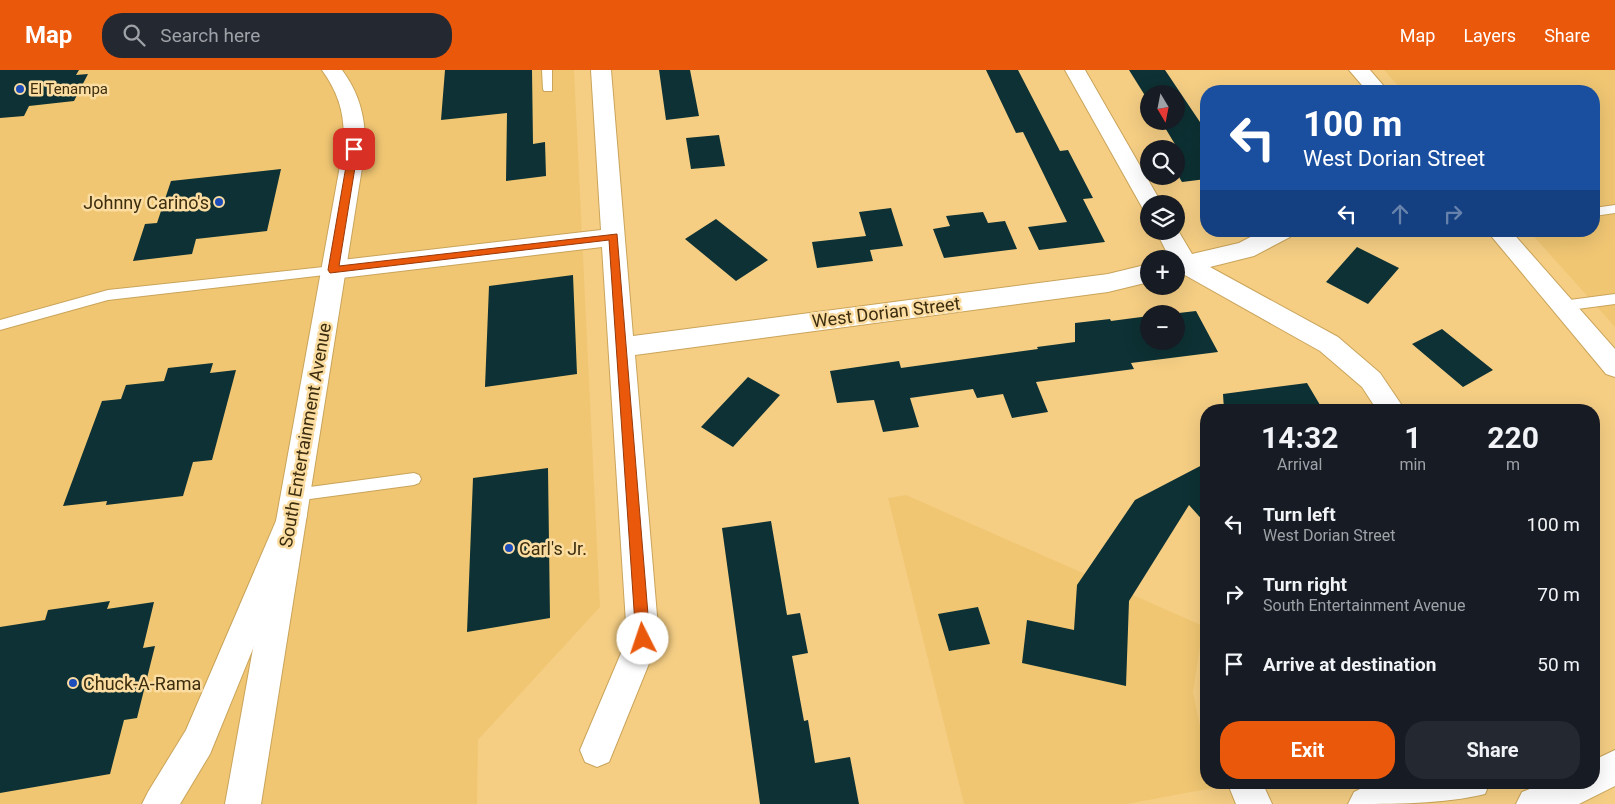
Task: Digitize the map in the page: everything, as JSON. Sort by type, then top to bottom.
[{"type":"street","name":"South Entertainment Avenue","points":[[243,804],[356,130],[350,97],[332,70]]},
{"type":"street","points":[[597,750],[643,639],[601,70]]},
{"type":"street","points":[[1075,70],[1146,195]]},
{"type":"street","points":[[1360,70],[1373,85]]},
{"type":"street","points":[[333,270],[614,236]]},
{"type":"street","points":[[1185,264],[1246,250],[1271,237]]},
{"type":"street","points":[[1503,237],[1615,367]]},
{"type":"street","points":[[1185,267],[1329,344],[1371,380],[1388,404]]},
{"type":"street","name":"West Dorian Street","points":[[622,347],[1108,283],[1140,275]]},
{"type":"street","points":[[160,804],[198,742],[293,506]]},
{"type":"street","points":[[1600,757],[1615,754]]},
{"type":"street","points":[[1600,775],[1615,767]]},
{"type":"street","points":[[1247,789],[1254,804]]},
{"type":"street","points":[[1366,804],[1440,789]]},
{"type":"street","points":[[1534,804],[1551,800],[1572,789]]},
{"type":"lane","points":[[547,70],[548,89]]},
{"type":"lane","points":[[1600,211],[1615,209]]},
{"type":"lane","points":[[0,325],[108,295],[333,270]]},
{"type":"lane","points":[[1562,306],[1615,298]]},
{"type":"lane","points":[[293,506],[414,479]]},
{"type":"shaded area","points":[[0,70],[574,70],[600,607],[478,740],[477,804],[0,804]]},
{"type":"shaded area","points":[[1384,70],[1615,70],[1615,327],[1534,237],[1600,237],[1600,85],[1398,85]]},
{"type":"shaded area","points":[[906,495],[1200,625],[1200,646],[1193,692],[1200,726],[1200,789],[1208,789],[1127,804],[964,804],[888,498]]},
{"type":"building","points":[[0,70],[79,70],[76,75],[88,74],[74,101],[29,106],[24,116],[0,118]]},
{"type":"building","points":[[445,70],[532,70],[533,144],[545,142],[546,176],[506,181],[507,113],[441,120]]},
{"type":"building","points":[[659,70],[690,70],[699,116],[666,120]]},
{"type":"building","points":[[986,70],[1018,70],[1060,151],[1068,150],[1093,198],[1083,199],[1105,242],[1039,250],[1028,227],[1067,222],[1023,132],[1016,133]]},
{"type":"building","points":[[1129,70],[1165,70],[1175,85],[1140,85],[1140,88]]},
{"type":"building","points":[[1185,100],[1200,122],[1200,180],[1185,182],[1185,140],[1172,140],[1166,130],[1185,130]]},
{"type":"building","points":[[719,135],[725,166],[691,169],[686,138]]},
{"type":"building","name":"Johnny Carino's","points":[[281,169],[267,231],[196,239],[192,254],[133,261],[145,224],[157,223],[171,181]]},
{"type":"building","points":[[891,208],[903,246],[870,250],[873,261],[817,268],[812,242],[866,236],[859,212]]},
{"type":"building","points":[[983,212],[988,223],[1005,221],[1017,249],[944,258],[933,229],[950,226],[946,216]]},
{"type":"building","points":[[716,219],[768,260],[736,281],[685,239]]},
{"type":"building","points":[[1357,247],[1399,268],[1368,304],[1326,282]]},
{"type":"building","points":[[573,275],[577,374],[485,387],[489,286]]},
{"type":"building","points":[[1196,311],[1218,352],[1131,363],[1134,369],[1036,382],[1048,412],[1012,418],[1003,394],[977,398],[973,389],[910,398],[919,427],[883,432],[874,400],[837,403],[830,371],[899,361],[901,368],[1038,349],[1037,347],[1075,342],[1075,323],[1140,317],[1140,350],[1185,350],[1185,312]]},
{"type":"building","points":[[1442,329],[1493,370],[1463,387],[1412,344]]},
{"type":"building","points":[[213,363],[210,373],[236,370],[212,460],[193,462],[183,496],[106,505],[107,501],[63,506],[102,401],[121,399],[126,385],[164,381],[168,368]]},
{"type":"building","points":[[748,377],[780,395],[733,447],[701,427]]},
{"type":"building","points":[[1307,383],[1319,404],[1224,404],[1223,394]]},
{"type":"building","points":[[1200,466],[1200,517],[1189,505],[1129,601],[1126,686],[1022,663],[1027,620],[1074,630],[1077,585],[1135,500]]},
{"type":"building","name":"Carl's Jr.","points":[[548,468],[550,618],[467,632],[473,478]]},
{"type":"building","points":[[771,521],[787,615],[800,613],[808,653],[792,656],[804,721],[808,720],[815,763],[850,757],[859,804],[760,804],[722,528]]},
{"type":"building","name":"Chuck-A-Rama","points":[[110,601],[107,609],[154,602],[143,648],[155,646],[137,718],[124,720],[110,774],[0,793],[0,627],[45,620],[48,610]]},
{"type":"building","points":[[978,607],[990,644],[949,651],[938,614]]},
{"type":"place","name":"El Tenampa","points":[[20,89]]},
{"type":"place","name":"Johnny Carino's","points":[[219,202]]},
{"type":"place","name":"Carl's Jr.","points":[[509,548]]},
{"type":"place","name":"Chuck-A-Rama","points":[[73,683]]},
{"type":"route","points":[[354,149],[333,270],[614,236],[643,639]]}]
